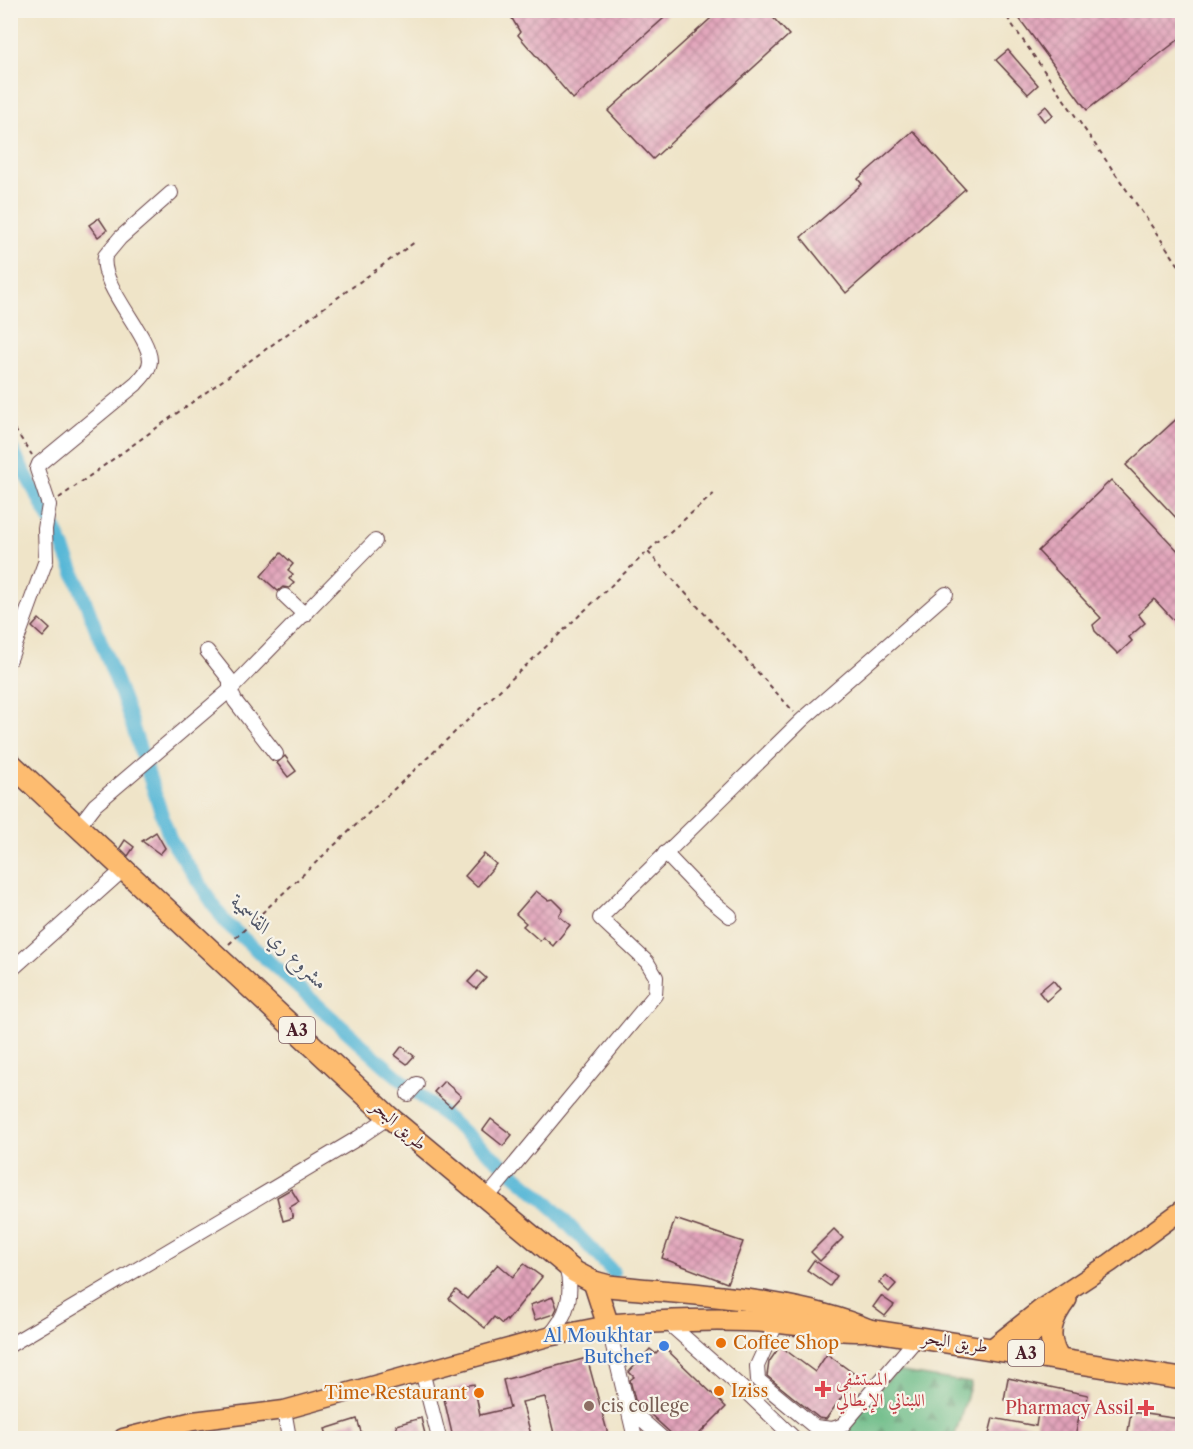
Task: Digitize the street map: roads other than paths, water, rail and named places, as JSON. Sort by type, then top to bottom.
[{"type":"highway","name":"طريق البحر","points":[[10,763],[389,1117],[566,1266],[594,1282],[797,1309],[839,1319],[869,1330]]},
{"type":"highway","points":[[594,1282],[608,1324]]},
{"type":"highway","points":[[1058,1358],[1049,1338],[1055,1314],[1066,1299]]},
{"type":"highway","name":"طريق البحر","points":[[608,1324],[725,1319],[777,1322],[837,1331],[869,1330],[993,1347],[1182,1379]]},
{"type":"main road","points":[[993,1347],[1034,1313],[1088,1278],[1182,1210]]},
{"type":"main road","points":[[1017,1352],[1047,1316],[1088,1278]]},
{"type":"main road","points":[[123,1438],[193,1421],[284,1410],[548,1337],[608,1324]]},
{"type":"street","points":[[10,659],[44,566],[46,520],[50,506],[38,469],[39,464],[47,455],[90,424],[146,374],[150,360],[148,352],[118,297],[104,262],[107,252],[171,193]]},
{"type":"street","points":[[78,827],[95,805],[230,690],[375,541]]},
{"type":"street","points":[[486,1199],[518,1157],[655,995],[656,977],[647,962],[600,918],[802,720],[946,594]]},
{"type":"street","points":[[285,596],[304,615]]},
{"type":"street","points":[[207,651],[230,680],[230,690],[235,701],[276,754]]},
{"type":"street","points":[[665,853],[707,897],[730,916]]},
{"type":"street","points":[[10,971],[124,868]]},
{"type":"street","points":[[10,1345],[389,1117]]},
{"type":"street","points":[[548,1337],[566,1312],[570,1281],[566,1266]]},
{"type":"street","points":[[665,1320],[794,1438]]},
{"type":"street","points":[[777,1322],[757,1366],[758,1380],[815,1427],[826,1430],[843,1425],[918,1337]]},
{"type":"street","points":[[608,1324],[635,1438]]},
{"type":"street","points":[[422,1371],[439,1438]]},
{"type":"street","points":[[628,1408],[662,1438]]},
{"type":"street","points":[[284,1410],[289,1438]]},
{"type":"waterway","name":"مشروع ري القاسمية","points":[[10,446],[56,530],[79,585],[125,704],[170,839],[225,922],[391,1071],[546,1201],[613,1272]]},
{"type":"place","name":"Coffee Shop","points":[[721,1343]]},
{"type":"place","name":"Al Moukhtar Butcher","points":[[664,1346]]},
{"type":"place","name":"المستشفى اللبناني الإيطالي","points":[[823,1389]]},
{"type":"place","name":"Iziss","points":[[719,1391]]},
{"type":"place","name":"Time Restaurant","points":[[479,1393]]},
{"type":"place","name":"cis college","points":[[589,1406]]},
{"type":"place","name":"Pharmacy Assil","points":[[1146,1408]]}]
